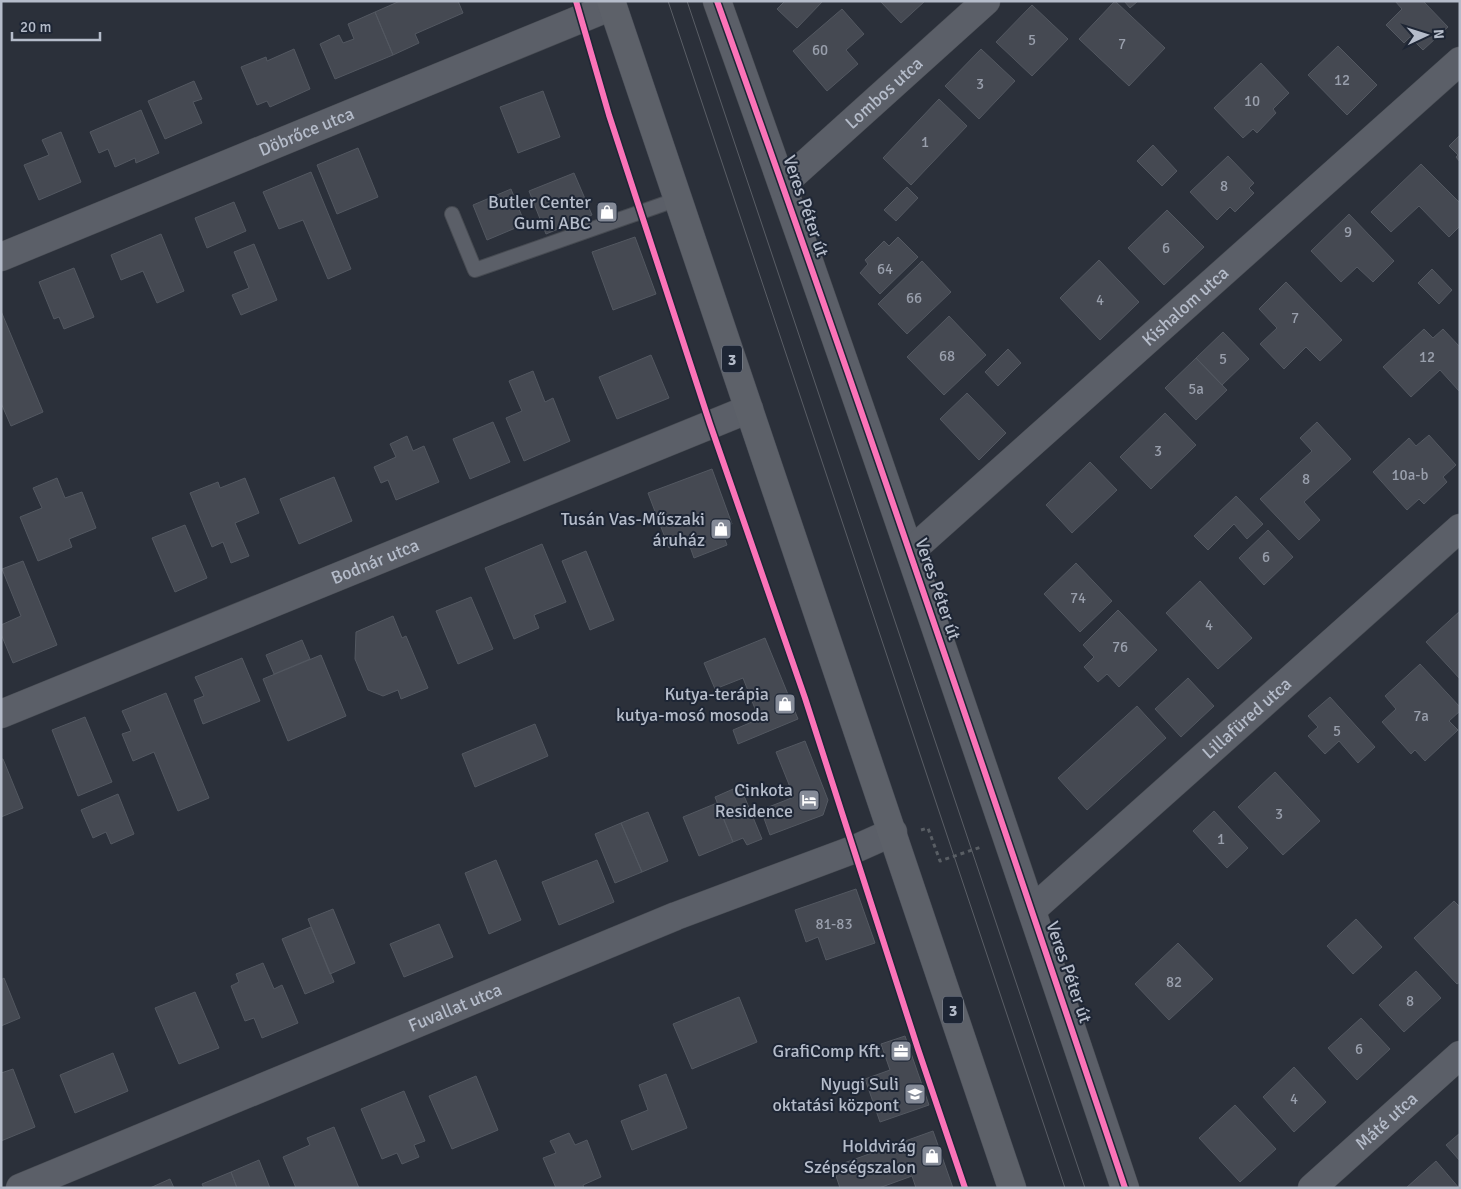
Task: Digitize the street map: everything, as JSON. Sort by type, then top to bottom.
[{"type":"main road","name":"3","points":[[612,4],[749,409],[905,832],[1012,1188]]},
{"type":"street","name":"Veres Péter út","points":[[717,1],[783,184],[910,552],[1126,1188]]},
{"type":"street","name":"Lombos utca","points":[[783,184],[986,1]]},
{"type":"street","name":"Döbrőce utca","points":[[1,257],[612,4]]},
{"type":"street","name":"Kishalom utca","points":[[910,552],[1460,61]]},
{"type":"street","name":"Bodnár utca","points":[[1,714],[749,409]]},
{"type":"street","name":"Lillafüred utca","points":[[1032,910],[1460,528]]},
{"type":"street","name":"Fuvallat utca","points":[[20,1188],[676,916],[854,849],[905,832]]},
{"type":"street","name":"Máté utca","points":[[1312,1188],[1460,1055]]},
{"type":"lane","points":[[452,214],[475,270],[678,199]]},
{"type":"path","points":[[905,832],[928,828],[940,861],[984,846]]},
{"type":"building","points":[[400,1],[458,1],[463,13],[415,34],[419,43],[393,55],[375,12]]},
{"type":"building","points":[[785,1],[823,1],[797,28],[777,9]]},
{"type":"building","points":[[880,1],[925,1],[901,23]]},
{"type":"building","points":[[1115,1],[1165,48],[1129,86],[1079,39]]},
{"type":"building","points":[[1124,1],[1138,1],[1130,8]]},
{"type":"building","points":[[1395,1],[1423,1],[1448,27],[1423,50],[1410,37],[1404,43],[1386,25],[1402,9]]},
{"type":"building","points":[[1032,5],[1068,39],[1032,76],[996,42]]},
{"type":"building","points":[[842,9],[864,34],[846,50],[858,64],[827,91],[793,51]]},
{"type":"building","points":[[375,12],[393,55],[335,79],[320,44],[339,35],[343,43],[354,39],[348,24]]},
{"type":"building","points":[[1338,46],[1377,85],[1347,115],[1308,75]]},
{"type":"building","points":[[294,49],[310,89],[270,107],[267,101],[257,105],[241,67],[266,57],[267,61]]},
{"type":"building","points":[[981,49],[1015,81],[979,119],[945,86]]},
{"type":"building","points":[[1261,63],[1289,93],[1273,109],[1276,113],[1257,133],[1253,129],[1243,138],[1214,108]]},
{"type":"building","points":[[194,81],[202,99],[193,102],[202,123],[165,139],[148,101]]},
{"type":"building","points":[[543,91],[560,137],[518,153],[500,107]]},
{"type":"building","points":[[939,99],[967,126],[911,185],[883,158]]},
{"type":"building","points":[[141,110],[159,153],[136,163],[135,158],[115,167],[108,149],[99,153],[90,132]]},
{"type":"building","points":[[61,132],[81,182],[39,200],[24,165],[49,155],[42,140]]},
{"type":"building","points":[[1460,135],[1460,162],[1456,157],[1458,155],[1449,146]]},
{"type":"building","points":[[1153,145],[1177,171],[1162,186],[1137,161]]},
{"type":"building","points":[[358,148],[378,197],[337,214],[317,165]]},
{"type":"building","points":[[1228,156],[1254,183],[1249,188],[1254,193],[1235,212],[1230,207],[1217,220],[1190,192]]},
{"type":"building","points":[[1421,164],[1460,203],[1460,226],[1449,237],[1419,206],[1391,232],[1371,212]]},
{"type":"building","points":[[311,172],[351,269],[328,279],[303,220],[279,229],[263,192]]},
{"type":"building","points":[[574,173],[592,215],[546,234],[529,191]]},
{"type":"building","points":[[907,187],[918,198],[896,221],[884,210]]},
{"type":"building","points":[[511,189],[525,224],[487,240],[473,205]]},
{"type":"building","points":[[234,202],[246,231],[207,248],[195,218]]},
{"type":"building","points":[[1167,210],[1204,247],[1164,285],[1128,248]]},
{"type":"building","points":[[1349,214],[1394,261],[1373,282],[1357,267],[1341,282],[1311,251]]},
{"type":"building","points":[[161,234],[184,291],[157,303],[143,271],[121,280],[111,255]]},
{"type":"building","points":[[635,237],[656,294],[613,310],[592,252]]},
{"type":"building","points":[[898,237],[918,257],[880,294],[860,273],[868,264],[865,260],[884,241],[889,246]]},
{"type":"building","points":[[254,244],[277,300],[241,315],[232,295],[249,288],[234,252]]},
{"type":"building","points":[[1099,260],[1139,302],[1100,340],[1060,298]]},
{"type":"building","points":[[922,261],[951,292],[907,334],[878,304]]},
{"type":"building","points":[[74,268],[94,317],[64,329],[59,317],[54,319],[39,282]]},
{"type":"building","points":[[1432,269],[1452,290],[1439,304],[1418,283]]},
{"type":"building","points":[[1286,282],[1342,340],[1320,361],[1306,347],[1284,369],[1260,344],[1277,328],[1259,309]]},
{"type":"building","points":[[1,311],[43,412],[11,426],[1,403]]},
{"type":"building","points":[[949,316],[986,355],[944,395],[907,357]]},
{"type":"building","points":[[1424,329],[1433,338],[1443,329],[1460,347],[1459,391],[1440,370],[1411,397],[1383,367]]},
{"type":"building","points":[[1223,332],[1249,359],[1222,385],[1196,358]]},
{"type":"building","points":[[1008,349],[1021,363],[998,386],[985,372]]},
{"type":"building","points":[[651,355],[669,398],[617,419],[599,377]]},
{"type":"building","points":[[1196,358],[1227,390],[1196,420],[1165,388]]},
{"type":"building","points":[[533,371],[545,402],[553,398],[570,441],[524,461],[506,418],[522,411],[509,381]]},
{"type":"building","points":[[967,393],[1006,433],[979,460],[940,419]]},
{"type":"building","points":[[1165,413],[1196,445],[1151,489],[1120,457]]},
{"type":"building","points":[[493,422],[510,462],[470,479],[453,439]]},
{"type":"building","points":[[1317,422],[1351,459],[1304,502],[1320,520],[1299,540],[1260,499],[1312,451],[1300,438]]},
{"type":"building","points":[[1429,435],[1456,465],[1443,477],[1447,482],[1424,504],[1419,499],[1407,510],[1373,472],[1409,438],[1416,446]]},
{"type":"building","points":[[407,436],[413,451],[424,446],[439,482],[396,500],[388,480],[381,483],[374,467],[396,457],[390,444]]},
{"type":"building","points":[[1090,462],[1117,490],[1072,533],[1046,505]]},
{"type":"building","points":[[712,469],[732,524],[721,529],[727,545],[694,558],[688,541],[669,548],[648,493]]},
{"type":"building","points":[[334,477],[352,521],[299,544],[280,499]]},
{"type":"building","points":[[57,478],[65,498],[82,492],[96,528],[69,539],[72,547],[38,561],[20,517],[42,508],[33,488]]},
{"type":"building","points":[[245,478],[259,513],[235,523],[249,556],[231,563],[223,542],[212,547],[190,493],[218,482],[220,488]]},
{"type":"building","points":[[1236,496],[1263,524],[1247,539],[1234,524],[1208,550],[1194,536]]},
{"type":"building","points":[[185,525],[207,578],[175,592],[152,538]]},
{"type":"building","points":[[1268,530],[1293,557],[1264,585],[1239,558]]},
{"type":"building","points":[[542,544],[566,602],[534,615],[539,628],[514,639],[485,568]]},
{"type":"building","points":[[586,551],[614,620],[590,630],[562,561]]},
{"type":"building","points":[[23,561],[57,645],[13,663],[1,634],[1,625],[21,616],[2,569]]},
{"type":"building","points":[[1076,563],[1112,601],[1080,632],[1044,594]]},
{"type":"building","points":[[1200,581],[1252,638],[1218,669],[1166,613]]},
{"type":"building","points":[[471,597],[493,649],[458,664],[436,611]]},
{"type":"building","points":[[1118,610],[1157,650],[1119,687],[1107,674],[1098,682],[1084,667],[1094,657],[1083,645]]},
{"type":"building","points":[[1460,611],[1460,679],[1426,642]]},
{"type":"building","points":[[393,616],[402,638],[406,636],[428,688],[401,699],[398,690],[383,696],[368,690],[355,659],[356,632]]},
{"type":"building","points":[[765,638],[798,719],[738,744],[733,730],[759,719],[743,678],[715,689],[704,663]]},
{"type":"building","points":[[302,640],[310,659],[274,674],[266,655]]},
{"type":"building","points":[[321,655],[346,716],[288,741],[263,679]]},
{"type":"building","points":[[242,658],[260,701],[203,724],[194,700],[204,696],[195,677]]},
{"type":"building","points":[[1420,664],[1460,707],[1460,711],[1449,721],[1458,730],[1425,761],[1415,750],[1411,754],[1382,722],[1396,709],[1385,696]]},
{"type":"building","points":[[1188,678],[1214,706],[1181,737],[1155,709]]},
{"type":"building","points":[[166,693],[209,798],[178,811],[154,752],[133,761],[122,734],[131,731],[122,711]]},
{"type":"building","points":[[1330,697],[1375,747],[1358,763],[1339,741],[1325,754],[1308,736],[1318,727],[1308,716]]},
{"type":"building","points":[[1137,706],[1166,738],[1087,810],[1058,778]]},
{"type":"building","points":[[85,717],[112,782],[78,796],[52,730]]},
{"type":"building","points":[[535,724],[548,756],[475,787],[462,754]]},
{"type":"building","points":[[805,741],[828,800],[823,815],[770,835],[761,810],[794,797],[776,752]]},
{"type":"building","points":[[1,759],[3,759],[23,808],[1,817]]},
{"type":"building","points":[[1275,772],[1320,821],[1283,855],[1238,807]]},
{"type":"building","points":[[740,786],[762,839],[747,845],[743,838],[733,842],[715,797]]},
{"type":"building","points":[[118,794],[134,834],[111,844],[106,832],[93,838],[81,810]]},
{"type":"building","points":[[717,803],[733,842],[699,856],[683,817]]},
{"type":"building","points":[[1214,811],[1248,848],[1227,868],[1193,831]]},
{"type":"building","points":[[648,812],[668,861],[642,872],[621,823]]},
{"type":"building","points":[[621,823],[642,872],[615,883],[595,834]]},
{"type":"building","points":[[496,860],[521,920],[489,934],[465,873]]},
{"type":"building","points":[[597,860],[614,902],[559,925],[542,882]]},
{"type":"building","points":[[856,889],[875,943],[826,960],[818,937],[806,942],[795,910]]},
{"type":"building","points":[[1454,901],[1460,907],[1460,982],[1457,984],[1414,938]]},
{"type":"building","points":[[333,909],[355,963],[330,974],[308,919]]},
{"type":"building","points":[[1356,919],[1382,947],[1353,974],[1327,946]]},
{"type":"building","points":[[439,924],[453,957],[404,977],[390,944]]},
{"type":"building","points":[[311,927],[334,982],[305,994],[282,939]]},
{"type":"building","points":[[1178,943],[1213,979],[1169,1020],[1135,984]]},
{"type":"building","points":[[263,963],[274,989],[282,985],[298,1023],[262,1038],[254,1018],[245,1021],[231,986],[239,982],[236,974]]},
{"type":"building","points":[[1416,971],[1441,998],[1404,1032],[1379,1005]]},
{"type":"building","points":[[4,978],[20,1018],[1,1026],[1,980]]},
{"type":"building","points":[[195,992],[219,1048],[179,1064],[155,1008]]},
{"type":"building","points":[[739,997],[757,1042],[692,1069],[673,1024]]},
{"type":"building","points":[[1361,1018],[1390,1049],[1357,1080],[1328,1048]]},
{"type":"building","points":[[905,1036],[929,1105],[880,1122],[865,1079],[890,1070],[881,1044]]},
{"type":"building","points":[[113,1053],[128,1091],[75,1113],[60,1075]]},
{"type":"building","points":[[1294,1067],[1326,1102],[1294,1132],[1263,1097]]},
{"type":"building","points":[[13,1069],[35,1127],[1,1141],[1,1073]]},
{"type":"building","points":[[666,1074],[687,1128],[632,1150],[621,1121],[648,1110],[639,1085]]},
{"type":"building","points":[[476,1076],[498,1130],[452,1149],[429,1096]]},
{"type":"building","points":[[404,1091],[425,1141],[414,1145],[419,1157],[402,1164],[397,1153],[382,1159],[361,1109]]},
{"type":"building","points":[[1235,1105],[1276,1149],[1240,1182],[1199,1138]]},
{"type":"building","points":[[334,1127],[359,1188],[296,1188],[283,1157],[310,1145],[307,1138]]},
{"type":"building","points":[[933,1131],[953,1188],[916,1188],[912,1176],[879,1188],[840,1188],[833,1167]]},
{"type":"building","points":[[569,1133],[575,1145],[587,1140],[601,1177],[583,1185],[584,1188],[556,1188],[543,1158],[556,1153],[550,1141]]},
{"type":"building","points":[[1460,1133],[1460,1161],[1446,1145]]},
{"type":"building","points":[[259,1160],[270,1188],[237,1188],[231,1172]]},
{"type":"building","points":[[1436,1161],[1459,1188],[1406,1188]]},
{"type":"building","points":[[231,1172],[237,1188],[204,1188],[202,1184]]},
{"type":"building","points":[[170,1179],[174,1188],[150,1188]]},
{"type":"tram line","points":[[668,1],[1065,1188]]},
{"type":"tram line","points":[[687,1],[1085,1188]]},
{"type":"cycle path","points":[[576,1],[609,115],[710,424],[805,698],[918,1049],[965,1188]]},
{"type":"cycle path","points":[[717,1],[924,593],[1125,1188]]},
{"type":"place","name":"Butler Center Gumi ABC","points":[[607,212]]},
{"type":"place","name":"Tusán Vas-Műszaki áruház","points":[[721,529]]},
{"type":"place","name":"Kutya-terápia kutya-mosó mosoda","points":[[785,704]]},
{"type":"place","name":"Cinkota Residence","points":[[809,800]]},
{"type":"place","name":"GrafiComp Kft.","points":[[901,1051]]},
{"type":"place","name":"Nyugi Suli oktatási központ","points":[[915,1094]]},
{"type":"place","name":"Holdvirág Szépségszalon","points":[[932,1156]]}]
